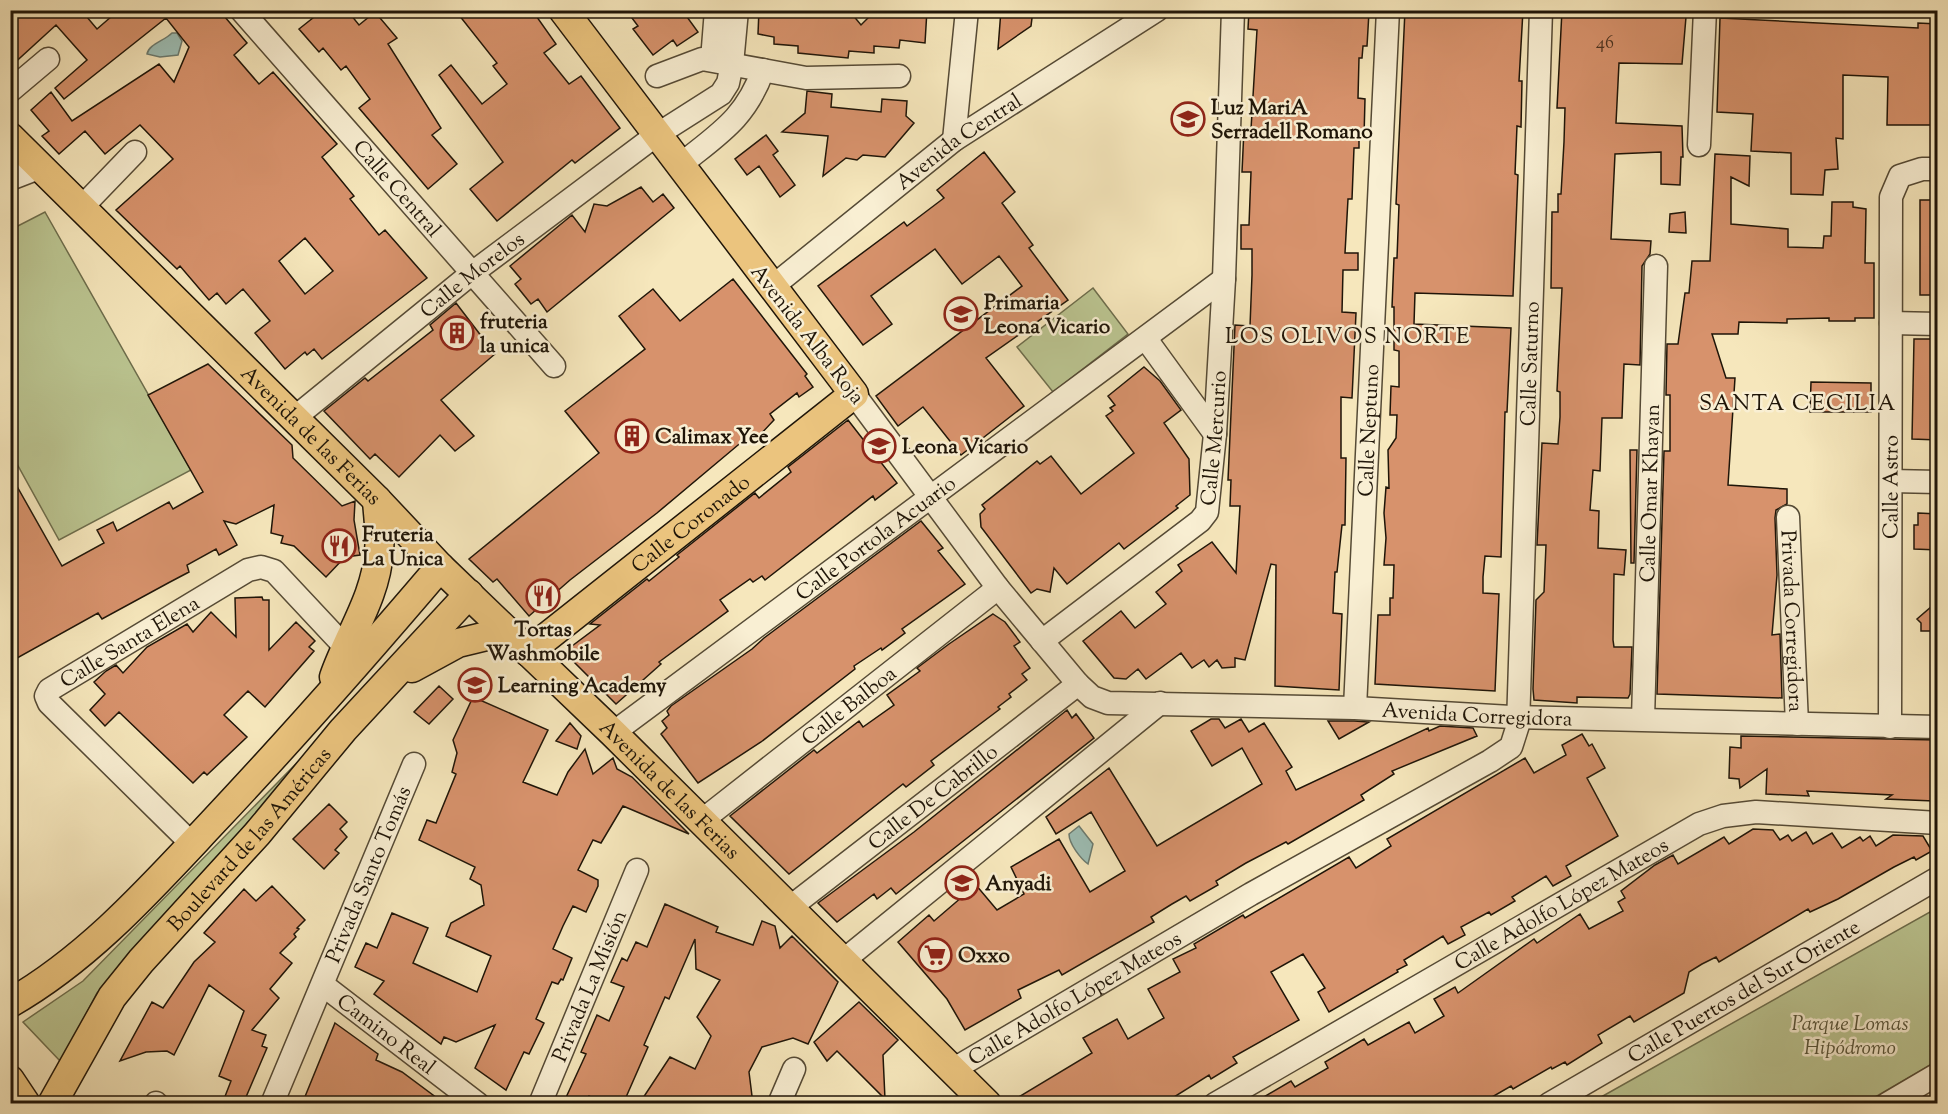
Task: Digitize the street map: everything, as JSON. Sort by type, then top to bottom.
[{"type":"main road","name":"Avenida Alba Roja","points":[[563,10],[656,136],[854,394]]},
{"type":"main road","name":"Avenida de las Ferias","points":[[10,137],[377,500],[440,567],[613,733],[788,909],[844,960]]},
{"type":"main road","name":"Calle Coronado","points":[[528,652],[854,394]]},
{"type":"main road","points":[[326,702],[375,579],[380,550],[377,500]]},
{"type":"main road","name":"Boulevard de las Américas","points":[[10,1003],[46,982],[106,932],[326,702],[440,567]]},
{"type":"main road","name":"Boulevard de las Américas","points":[[52,1104],[112,997],[141,961],[257,834],[343,730],[469,594]]},
{"type":"main road","points":[[384,685],[458,643],[507,631]]},
{"type":"main road","points":[[844,960],[987,1104]]},
{"type":"main road","points":[[10,1080],[26,1104]]},
{"type":"street","name":"Calle Central","points":[[241,10],[554,366]]},
{"type":"street","points":[[716,10],[722,62]]},
{"type":"street","points":[[722,62],[737,10]]},
{"type":"street","points":[[954,140],[967,10]]},
{"type":"street","name":"Avenida Central","points":[[772,287],[954,140],[1157,10]]},
{"type":"street","name":"Calle Mercurio","points":[[1042,641],[1200,521],[1207,512],[1215,434],[1224,279],[1233,10]]},
{"type":"street","name":"Calle Neptuno","points":[[1355,708],[1388,10]]},
{"type":"street","name":"Calle Saturno","points":[[1518,718],[1541,10]]},
{"type":"street","points":[[1699,145],[1705,10]]},
{"type":"street","points":[[10,91],[48,59]]},
{"type":"street","points":[[657,76],[692,62],[722,62],[806,78],[900,76]]},
{"type":"street","name":"Calle Morelos","points":[[293,419],[471,274],[656,136],[721,94],[728,83],[722,62]]},
{"type":"street","points":[[679,166],[740,116],[754,96],[763,70]]},
{"type":"street","points":[[82,207],[135,152]]},
{"type":"street","points":[[10,180],[41,167]]},
{"type":"street","name":"Calle Astro","points":[[1890,727],[1891,197],[1900,176],[1922,169],[1938,169]]},
{"type":"street","name":"Calle Omar Khayan","points":[[1643,719],[1656,266]]},
{"type":"street","name":"Calle Portola Acuario","points":[[613,733],[1224,279]]},
{"type":"street","points":[[1891,323],[1938,324]]},
{"type":"street","points":[[1146,339],[1215,434]]},
{"type":"street","name":"Avenida Alba Roja","points":[[854,394],[998,588],[1078,684],[1092,697],[1108,703]]},
{"type":"street","points":[[1891,481],[1938,482]]},
{"type":"street","name":"Privada Corregidora","points":[[1788,517],[1797,724]]},
{"type":"street","name":"Calle Santa Elena","points":[[192,844],[49,703],[46,696],[49,690],[248,570],[261,567],[274,571],[346,649]]},
{"type":"street","name":"Calle Balboa","points":[[700,822],[998,588]]},
{"type":"street","name":"Calle De Cabrillo","points":[[788,909],[1078,684]]},
{"type":"street","name":"Avenida Corregidora","points":[[1108,703],[1355,708],[1518,718],[1938,727]]},
{"type":"street","points":[[844,960],[1160,703]]},
{"type":"street","name":"Calle Adolfo López Mateos","points":[[954,1069],[1251,894],[1502,754],[1511,747],[1516,738],[1518,718]]},
{"type":"street","name":"Privada Santo Tomás","points":[[272,1104],[414,764]]},
{"type":"street","name":"Calle Adolfo López Mateos","points":[[1215,1104],[1699,824],[1723,816],[1756,812],[1938,823]]},
{"type":"street","name":"Privada La Misión","points":[[540,1104],[637,870]]},
{"type":"street","name":"Calle Puertos del Sur Oriente","points":[[1565,1100],[1938,878]]},
{"type":"street","name":"Camino Real","points":[[323,985],[478,1104]]},
{"type":"street","points":[[779,1104],[794,1069]]},
{"type":"street","points":[[1887,1104],[1938,1074]]},
{"type":"green space","points":[[45,212],[191,470],[59,540],[11,453],[10,230]]},
{"type":"green space","points":[[1093,288],[1128,334],[1053,392],[1017,347]]},
{"type":"green space","points":[[332,727],[97,993],[61,1062],[23,1022],[83,981]]},
{"type":"green space","name":"Parque Lomas Hipódromo","points":[[1937,908],[1937,1061],[1865,1103],[1597,1104],[1594,1101]]},
{"type":"water","points":[[172,33],[177,33],[182,41],[178,55],[160,57],[147,54],[151,48]]},
{"type":"water","points":[[1079,826],[1093,844],[1088,864],[1076,851],[1069,834]]},
{"type":"building","points":[[16,10],[81,10],[97,29],[119,10],[219,10],[247,43],[234,55],[259,84],[273,72],[337,144],[322,157],[354,196],[350,199],[379,235],[385,230],[427,278],[322,359],[314,349],[307,355],[305,352],[285,369],[255,333],[270,321],[243,289],[226,304],[217,293],[209,300],[180,266],[177,269],[116,210],[173,159],[140,125],[105,154],[85,131],[59,154],[42,136],[49,131],[31,110],[51,92],[72,121],[159,64],[174,82],[189,47],[166,18],[64,99],[55,88],[87,60],[56,25],[10,67],[10,16]],"holes":[[[305,238],[333,271],[305,294],[279,261]]]},
{"type":"building","points":[[323,10],[347,10],[359,25],[375,12],[397,38],[388,44],[441,128],[432,135],[457,164],[428,189],[359,108],[370,99],[346,66],[341,70],[323,48],[319,52],[299,29]]},
{"type":"building","points":[[455,10],[532,10],[556,44],[544,53],[569,84],[581,76],[620,128],[575,163],[572,160],[497,221],[470,189],[503,162],[439,75],[451,65],[482,104],[507,84],[493,66],[497,63]]},
{"type":"building","points":[[626,10],[682,10],[698,32],[677,46],[673,40],[653,55],[633,29],[638,26]]},
{"type":"building","points":[[759,10],[821,10],[852,14],[861,25],[876,10],[927,10],[925,43],[900,40],[899,48],[874,46],[874,53],[849,51],[848,58],[798,53],[798,46],[774,44],[774,37],[758,34]]},
{"type":"building","points":[[1001,10],[1033,10],[1031,26],[998,49]]},
{"type":"building","points":[[1249,10],[1369,12],[1367,46],[1363,46],[1362,58],[1359,58],[1358,98],[1365,99],[1364,137],[1359,140],[1359,148],[1354,148],[1352,199],[1348,199],[1345,253],[1358,253],[1358,270],[1343,270],[1342,312],[1356,313],[1352,398],[1341,397],[1341,458],[1346,458],[1345,525],[1342,525],[1337,572],[1335,572],[1333,613],[1342,614],[1339,690],[1275,686],[1276,565],[1271,564],[1245,660],[1235,658],[1235,667],[1222,668],[1217,660],[1209,667],[1204,660],[1192,668],[1181,653],[1146,679],[1138,669],[1126,679],[1114,678],[1083,641],[1121,611],[1135,628],[1166,604],[1156,592],[1182,571],[1178,565],[1212,542],[1236,573],[1240,506],[1230,506],[1231,480],[1228,480],[1235,325],[1250,326],[1252,249],[1241,249],[1241,225],[1249,225],[1251,172],[1242,172],[1244,129],[1251,129],[1257,30],[1248,29]]},
{"type":"building","points":[[1405,10],[1523,10],[1519,81],[1522,81],[1521,127],[1517,126],[1515,174],[1518,175],[1513,296],[1415,293],[1414,324],[1511,328],[1507,412],[1505,412],[1501,557],[1485,556],[1483,577],[1483,593],[1499,594],[1495,691],[1375,684],[1378,615],[1390,615],[1390,598],[1393,598],[1394,565],[1384,565],[1386,538],[1384,513],[1386,487],[1389,488],[1388,450],[1396,438],[1397,415],[1390,415],[1391,386],[1399,387],[1399,351],[1394,350],[1394,307],[1392,307],[1394,258],[1397,258],[1399,205],[1396,204]]},
{"type":"building","points":[[1562,10],[1686,17],[1682,64],[1619,63],[1616,123],[1682,126],[1683,157],[1681,157],[1680,185],[1661,184],[1661,152],[1615,154],[1611,239],[1651,241],[1650,254],[1642,266],[1640,365],[1624,364],[1622,418],[1602,418],[1600,471],[1593,470],[1590,510],[1599,511],[1598,548],[1626,550],[1624,575],[1614,574],[1613,640],[1614,647],[1632,647],[1630,694],[1628,698],[1577,697],[1577,703],[1534,700],[1533,689],[1536,600],[1544,592],[1546,545],[1537,545],[1542,443],[1558,444],[1560,417],[1560,392],[1557,391],[1562,288],[1551,288],[1552,212],[1558,212],[1564,142],[1565,108],[1557,108]]},
{"type":"building","points":[[1720,18],[1918,28],[1918,23],[1938,24],[1938,125],[1887,125],[1888,77],[1843,75],[1843,139],[1836,138],[1838,169],[1825,170],[1823,195],[1791,194],[1791,153],[1751,151],[1753,114],[1717,112]]},
{"type":"building","points":[[807,91],[832,94],[831,107],[881,112],[882,99],[907,101],[906,116],[914,123],[885,157],[863,155],[857,160],[846,158],[823,176],[828,136],[782,132],[805,113]]},
{"type":"building","points":[[766,135],[778,151],[773,155],[795,185],[780,197],[759,166],[747,175],[735,159]]},
{"type":"building","points":[[984,152],[1015,192],[1002,203],[1033,245],[1029,248],[1068,300],[986,358],[1024,406],[961,455],[923,407],[898,426],[876,396],[1022,286],[999,256],[962,284],[935,249],[871,296],[892,324],[863,345],[818,286],[904,222],[907,226],[944,198],[937,190]]},
{"type":"building","points":[[1715,154],[1750,156],[1749,186],[1731,177],[1731,224],[1788,229],[1788,247],[1823,248],[1824,236],[1831,236],[1832,202],[1853,202],[1853,207],[1866,209],[1865,263],[1874,263],[1874,318],[1855,318],[1855,321],[1829,321],[1829,318],[1787,319],[1787,323],[1739,322],[1738,334],[1712,334],[1726,378],[1735,378],[1728,485],[1787,489],[1787,504],[1776,510],[1775,518],[1777,575],[1772,635],[1780,634],[1782,698],[1657,694],[1664,451],[1670,451],[1670,395],[1666,395],[1667,344],[1678,344],[1685,293],[1689,293],[1692,261],[1710,261]]},
{"type":"building","points":[[641,187],[653,202],[663,194],[674,208],[547,312],[538,299],[531,304],[515,284],[521,279],[510,266],[572,215],[585,232],[594,204],[607,206]]},
{"type":"building","points":[[1920,200],[1938,200],[1938,295],[1920,295]]},
{"type":"building","points":[[1685,212],[1686,233],[1669,232],[1670,214]]},
{"type":"building","points":[[733,279],[807,374],[805,376],[813,387],[799,397],[797,393],[770,414],[774,420],[758,437],[753,435],[744,440],[657,513],[570,580],[529,616],[497,579],[493,582],[469,559],[599,453],[565,411],[645,349],[619,316],[653,289],[680,321]]},
{"type":"building","points":[[456,303],[495,354],[441,400],[474,436],[455,451],[440,435],[399,477],[375,454],[370,459],[324,411],[365,378],[368,381],[433,330],[430,325]]},
{"type":"building","points":[[1914,339],[1938,339],[1938,440],[1912,439]]},
{"type":"building","points":[[208,364],[292,445],[293,458],[342,506],[355,501],[354,520],[360,555],[345,557],[326,577],[294,546],[281,543],[283,536],[271,533],[274,505],[236,524],[224,521],[237,545],[219,555],[216,549],[187,565],[189,572],[102,619],[98,613],[10,662],[10,474],[62,566],[104,543],[97,530],[113,522],[117,531],[169,502],[173,509],[203,492],[148,395]]},
{"type":"building","points":[[1144,367],[1160,381],[1181,410],[1164,423],[1189,459],[1190,495],[1176,506],[1178,508],[1124,549],[1119,543],[1067,584],[1054,568],[1050,592],[1037,589],[1031,593],[981,527],[980,514],[985,509],[982,505],[1037,461],[1040,464],[1051,456],[1081,494],[1134,453],[1106,416],[1113,411],[1110,408],[1115,405],[1108,396]]},
{"type":"building","points":[[1811,382],[1871,383],[1871,412],[1810,412]]},
{"type":"building","points":[[848,420],[897,483],[875,500],[873,496],[765,580],[762,576],[753,582],[750,579],[720,600],[728,611],[659,662],[661,664],[616,704],[564,652],[600,625],[590,624],[647,579],[649,581],[679,557],[677,555],[755,493],[759,498],[791,472],[788,467]]},
{"type":"building","points":[[1630,450],[1637,450],[1634,563],[1631,563]]},
{"type":"building","points":[[1918,513],[1938,514],[1938,550],[1914,549],[1914,525],[1918,525]]},
{"type":"building","points":[[921,521],[943,548],[938,551],[965,584],[902,629],[905,633],[882,650],[881,648],[854,666],[855,669],[761,742],[698,783],[661,734],[667,728],[662,721],[669,715],[667,711],[671,706],[752,649]]},
{"type":"building","points":[[262,597],[263,600],[269,600],[269,650],[296,622],[315,641],[309,647],[314,651],[265,707],[248,691],[224,715],[247,737],[207,775],[204,772],[193,783],[119,712],[105,726],[90,710],[105,694],[94,682],[106,671],[116,665],[123,673],[147,647],[187,624],[193,632],[211,612],[236,637],[235,598]]},
{"type":"building","points":[[1938,601],[1938,631],[1921,631],[1921,623],[1917,619]]},
{"type":"building","points":[[993,614],[1005,622],[1020,642],[1014,646],[1030,668],[1022,674],[1027,680],[1009,694],[1011,697],[998,707],[1000,709],[931,761],[934,765],[906,787],[903,784],[789,874],[730,816],[814,750],[817,753],[859,721],[863,727],[894,705],[887,695],[920,671],[917,668]]},
{"type":"building","points":[[439,686],[453,699],[429,724],[414,712]]},
{"type":"building","points":[[473,697],[548,730],[523,782],[557,795],[568,772],[585,749],[593,774],[613,758],[617,769],[632,777],[689,834],[623,806],[601,843],[593,840],[578,870],[598,880],[598,886],[586,912],[573,906],[563,926],[553,949],[572,958],[563,980],[561,979],[558,984],[552,982],[536,1019],[544,1023],[529,1054],[524,1052],[506,1090],[475,1068],[495,1025],[456,1042],[444,1037],[441,1044],[374,994],[384,981],[355,967],[366,943],[377,948],[392,913],[428,928],[413,963],[477,992],[491,956],[446,936],[451,923],[484,905],[481,885],[470,879],[475,867],[419,840],[427,820],[436,823],[456,774],[452,772],[457,753],[453,740]]},
{"type":"building","points":[[1067,710],[1072,718],[1076,714],[1094,738],[896,894],[891,888],[877,899],[874,894],[837,922],[818,903],[914,832]]},
{"type":"building","points":[[1211,719],[1219,719],[1225,728],[1241,719],[1249,732],[1264,723],[1292,767],[1286,771],[1296,790],[1428,728],[1429,731],[1440,726],[1473,728],[1477,736],[1392,771],[1394,774],[1361,795],[1364,800],[1288,844],[1286,842],[1246,863],[1216,881],[1218,885],[1190,901],[1186,896],[1172,904],[1151,917],[1154,922],[1062,975],[1059,970],[1018,990],[1021,998],[965,1030],[947,999],[898,942],[929,915],[934,921],[976,885],[997,910],[1024,894],[1011,867],[1059,839],[1090,892],[1125,871],[1091,812],[1056,834],[1046,817],[1109,768],[1157,846],[1262,784],[1242,748],[1212,766],[1191,731]]},
{"type":"building","points":[[1328,721],[1354,721],[1369,722],[1339,739]]},
{"type":"building","points":[[570,723],[581,736],[577,749],[556,741]]},
{"type":"building","points":[[1582,734],[1589,746],[1592,744],[1605,768],[1587,778],[1618,836],[1566,866],[1571,876],[1553,886],[1546,876],[1512,897],[1515,901],[1491,915],[1489,912],[1461,927],[1465,935],[1448,944],[1443,936],[1404,960],[1407,965],[1397,970],[1398,972],[1329,1012],[1318,992],[1325,988],[1303,954],[1271,972],[1299,1020],[1233,1057],[1237,1063],[1211,1079],[1209,1075],[1163,1104],[1007,1104],[1092,1053],[1083,1038],[1117,1019],[1128,1039],[1164,1018],[1148,989],[1180,972],[1173,959],[1196,948],[1194,944],[1243,915],[1245,918],[1349,857],[1356,868],[1391,846],[1387,839],[1525,758],[1534,773],[1566,755],[1562,745]]},
{"type":"building","points":[[1741,736],[1938,740],[1938,787],[1935,787],[1934,801],[1886,799],[1892,795],[1807,791],[1809,796],[1766,794],[1767,769],[1740,788],[1739,779],[1729,778],[1730,747],[1741,748]]},
{"type":"building","points":[[329,804],[347,822],[340,829],[347,837],[335,850],[339,853],[324,869],[293,839]]},
{"type":"building","points":[[1753,829],[1773,830],[1780,840],[1788,835],[1792,841],[1806,832],[1813,844],[1832,833],[1842,848],[1860,837],[1863,841],[1870,836],[1876,846],[1893,835],[1923,836],[1932,851],[1916,860],[1914,857],[1894,867],[1838,899],[1810,912],[1808,909],[1719,962],[1716,957],[1702,964],[1689,972],[1684,993],[1634,1022],[1630,1016],[1598,1035],[1602,1043],[1567,1065],[1565,1062],[1552,1069],[1551,1067],[1513,1089],[1511,1086],[1480,1104],[1252,1104],[1291,1081],[1295,1087],[1328,1068],[1325,1062],[1364,1039],[1368,1045],[1409,1022],[1415,1033],[1444,1016],[1434,999],[1455,987],[1458,993],[1534,939],[1537,943],[1580,914],[1589,929],[1623,911],[1618,902],[1625,898],[1621,891],[1655,865],[1673,855],[1678,864],[1724,837],[1729,844]]},
{"type":"building","points":[[272,886],[305,920],[297,928],[299,929],[294,934],[296,937],[280,953],[292,963],[270,989],[279,998],[252,1030],[266,1035],[262,1046],[267,1048],[243,1104],[224,1099],[231,1081],[219,1076],[244,1011],[209,985],[174,1055],[167,1051],[146,1052],[120,1061],[152,1002],[163,1008],[194,962],[215,942],[204,933],[244,889],[256,901]]},
{"type":"building","points":[[665,904],[718,927],[716,932],[753,945],[762,921],[775,926],[780,948],[792,936],[838,982],[808,1044],[793,1038],[762,1047],[749,1072],[753,1104],[639,1104],[670,1057],[695,1069],[711,1036],[697,1017],[720,980],[696,969],[695,939],[669,999],[665,997],[644,1045],[648,1047],[623,1104],[604,1104],[589,1096],[586,1104],[563,1104],[586,1054],[581,1052],[597,1015],[609,1021],[624,987],[611,982],[622,958],[627,961],[636,942],[647,947]]},
{"type":"building","points":[[859,1002],[898,1040],[883,1055],[885,1099],[837,1051],[827,1061],[814,1042]]},
{"type":"building","points":[[335,1023],[378,1054],[376,1060],[402,1072],[445,1104],[302,1104]]},
{"type":"place","name":"Luz MariA Serradell Romano","points":[[1188,119]]},
{"type":"place","name":"Primaria Leona Vicario","points":[[961,314]]},
{"type":"place","name":"fruteria la unica","points":[[457,333]]},
{"type":"place","name":"Calimax Yee","points":[[632,436]]},
{"type":"place","name":"Leona Vicario","points":[[879,446]]},
{"type":"place","name":"Fruteria La Unica","points":[[339,546]]},
{"type":"place","name":"Tortas Washmobile","points":[[543,596]]},
{"type":"place","name":"Learning Academy","points":[[475,685]]},
{"type":"place","name":"Anyadi","points":[[962,883]]},
{"type":"place","name":"Oxxo","points":[[935,955]]},
{"type":"district","name":"LOS OLIVOS NORTE","points":[[1348,335]]},
{"type":"district","name":"SANTA CECILIA","points":[[1798,402]]}]
